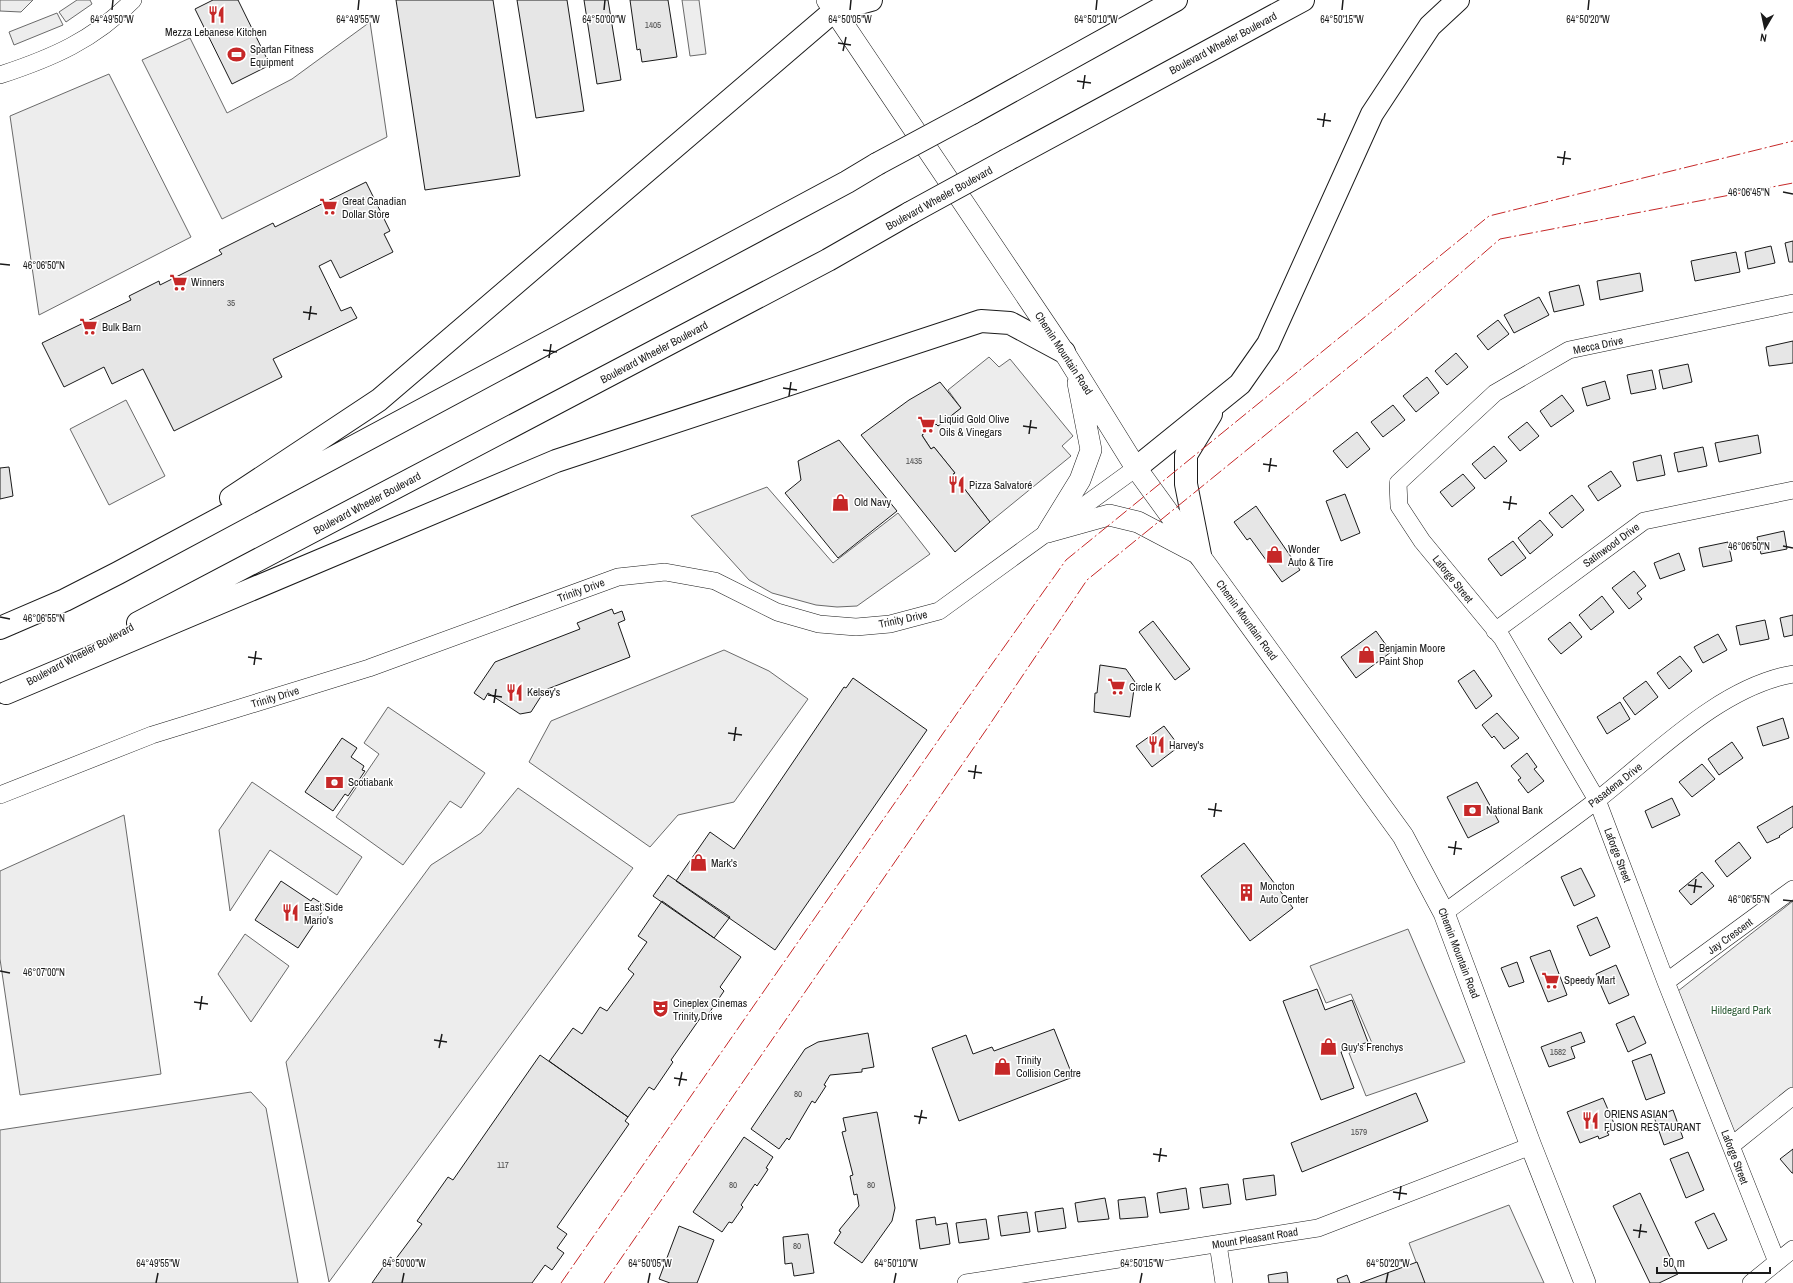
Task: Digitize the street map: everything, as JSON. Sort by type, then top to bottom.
[{"type":"highway","points":[[118,573],[379,400],[831,5],[872,0]]},
{"type":"highway","points":[[0,628],[65,600],[118,573],[833,190],[877,164],[1176,0]]},
{"type":"highway","name":"Boulevard Wheeler Boulevard","points":[[3,694],[828,260],[910,213],[1303,0]]},
{"type":"highway","points":[[1136,468],[1240,384],[1268,344],[1372,114],[1430,26],[1458,0]]},
{"type":"highway","points":[[3,694],[556,461],[982,321],[1010,323],[1070,360]]},
{"type":"highway","points":[[1200,555],[1186,484],[1186,455],[1218,401]]},
{"type":"main road","name":"Chemin Mountain Road","points":[[831,5],[1070,360],[1136,468],[1403,836],[1444,913],[1531,1146],[1585,1283]]},
{"type":"main road","points":[[1048,532],[1080,480],[1091,450],[1070,360]]},
{"type":"main road","points":[[1048,532],[1109,515],[1138,522],[1200,555]]},
{"type":"street","points":[[0,75],[37,63],[75,46],[107,23],[133,0]]},
{"type":"street","name":"Mecca Drive","points":[[1398,483],[1495,393],[1569,350],[1793,304]]},
{"type":"street","name":"Trinity Drive","points":[[0,796],[152,735],[369,668],[618,577],[665,572],[715,582],[777,612],[819,624],[856,627],[890,624],[939,611],[1136,468]]},
{"type":"street","name":"Laforge Street","points":[[1398,483],[1399,506],[1422,541],[1502,638],[1597,800],[1666,982],[1777,1262]]},
{"type":"street","name":"Satinwood Drive","points":[[1494,630],[1644,520],[1793,490]]},
{"type":"street","name":"Pasadena Drive","points":[[1444,913],[1597,800],[1715,706],[1774,677],[1793,674]]},
{"type":"street","name":"Jay Crescent","points":[[1666,982],[1793,889]]},
{"type":"street","points":[[1731,1146],[1793,1096]]},
{"type":"street","name":"Mount Pleasant Road","points":[[966,1283],[1318,1228],[1531,1146]]},
{"type":"street","points":[[1218,1244],[1224,1283]]},
{"type":"street","points":[[1751,1283],[1793,1249]]},
{"type":"shaded area","points":[[0,0],[33,0],[21,12],[0,11]]},
{"type":"shaded area","points":[[77,0],[90,0],[92,4],[66,22],[59,12]]},
{"type":"shaded area","points":[[682,0],[699,0],[706,54],[690,56]]},
{"type":"shaded area","points":[[57,13],[63,25],[14,45],[9,32]]},
{"type":"shaded area","points":[[370,22],[387,137],[222,219],[142,60],[190,38],[227,113],[292,79]]},
{"type":"shaded area","points":[[109,74],[191,237],[39,315],[10,116]]},
{"type":"shaded area","points":[[989,357],[999,367],[1010,359],[1073,436],[1062,446],[1071,456],[990,522],[953,474],[955,473],[934,447],[931,449],[922,435],[936,424],[938,426],[961,408],[948,390]]},
{"type":"shaded area","points":[[126,400],[165,476],[109,505],[70,429]]},
{"type":"shaded area","points":[[767,487],[833,563],[898,513],[930,554],[857,606],[837,607],[816,605],[772,593],[749,580],[691,516]]},
{"type":"shaded area","points":[[724,650],[769,671],[808,699],[734,802],[678,815],[650,847],[529,762],[551,721]]},
{"type":"shaded area","points":[[388,707],[485,773],[461,808],[450,801],[403,865],[336,817],[379,754],[364,743]]},
{"type":"shaded area","points":[[252,782],[362,857],[337,895],[270,850],[230,911],[219,830]]},
{"type":"shaded area","points":[[518,788],[633,868],[329,1282],[286,1062],[431,865],[481,833]]},
{"type":"shaded area","points":[[124,815],[161,1074],[20,1095],[0,959],[0,871]]},
{"type":"shaded area","name":"Hildegard Park","points":[[1793,901],[1793,1088],[1734,1136],[1678,991]]},
{"type":"shaded area","points":[[1408,929],[1465,1062],[1366,1096],[1349,1053],[1372,1043],[1351,994],[1326,1003],[1310,966]]},
{"type":"shaded area","points":[[245,934],[289,966],[251,1022],[218,974]]},
{"type":"shaded area","points":[[251,1092],[266,1108],[298,1283],[0,1283],[0,1130]]},
{"type":"shaded area","points":[[1509,1205],[1544,1283],[1424,1283],[1409,1243]]},
{"type":"building","points":[[213,0],[238,0],[270,65],[232,84],[195,9]]},
{"type":"building","points":[[396,0],[493,0],[520,176],[425,190]]},
{"type":"building","points":[[517,0],[567,0],[584,111],[536,118]]},
{"type":"building","points":[[584,0],[608,0],[621,80],[597,84]]},
{"type":"building","points":[[630,0],[668,0],[677,57],[642,62],[640,49],[637,50]]},
{"type":"building","points":[[366,182],[390,231],[384,234],[393,252],[340,278],[331,260],[319,266],[341,311],[351,307],[357,318],[273,359],[282,377],[174,431],[143,369],[112,384],[104,367],[64,387],[42,343],[131,300],[129,296],[159,281],[160,285],[222,254],[219,250],[273,223],[275,227]]},
{"type":"building","points":[[1793,241],[1793,262],[1789,262],[1785,243]]},
{"type":"building","points":[[1771,246],[1775,263],[1748,269],[1745,252]]},
{"type":"building","points":[[1736,252],[1740,272],[1695,281],[1691,261]]},
{"type":"building","points":[[1640,273],[1643,291],[1600,300],[1597,281]]},
{"type":"building","points":[[1579,285],[1584,305],[1554,312],[1549,292]]},
{"type":"building","points":[[1539,297],[1549,315],[1514,333],[1504,315]]},
{"type":"building","points":[[1498,320],[1509,334],[1488,350],[1477,336]]},
{"type":"building","points":[[1793,341],[1793,363],[1769,366],[1766,347]]},
{"type":"building","points":[[1456,353],[1468,367],[1447,385],[1435,371]]},
{"type":"building","points":[[1688,364],[1692,382],[1663,389],[1659,370]]},
{"type":"building","points":[[1652,370],[1656,389],[1631,394],[1627,375]]},
{"type":"building","points":[[1427,377],[1439,393],[1416,412],[1403,396]]},
{"type":"building","points":[[1605,381],[1610,399],[1587,406],[1582,388]]},
{"type":"building","points":[[940,382],[961,408],[938,426],[936,424],[922,435],[931,449],[934,447],[955,473],[953,474],[990,522],[955,552],[861,435],[909,400]]},
{"type":"building","points":[[1562,395],[1574,411],[1551,427],[1540,411]]},
{"type":"building","points":[[1393,405],[1405,420],[1383,437],[1371,422]]},
{"type":"building","points":[[1527,422],[1539,436],[1520,451],[1508,437]]},
{"type":"building","points":[[1357,432],[1370,449],[1347,468],[1333,451]]},
{"type":"building","points":[[1758,435],[1761,453],[1719,462],[1715,443]]},
{"type":"building","name":"Old Navy","points":[[839,440],[897,511],[838,558],[785,493],[801,480],[798,461]]},
{"type":"building","points":[[1494,446],[1507,461],[1485,479],[1472,464]]},
{"type":"building","points":[[1703,447],[1707,466],[1678,472],[1674,453]]},
{"type":"building","points":[[1661,455],[1665,475],[1637,481],[1633,462]]},
{"type":"building","points":[[9,467],[13,496],[0,499],[0,468]]},
{"type":"building","points":[[1611,471],[1621,486],[1598,501],[1588,486]]},
{"type":"building","points":[[1463,474],[1475,488],[1452,507],[1440,492]]},
{"type":"building","points":[[1345,494],[1360,533],[1341,541],[1326,501]]},
{"type":"building","points":[[1572,495],[1584,510],[1562,528],[1549,513]]},
{"type":"building","name":"Wonder Auto & Tire","points":[[1256,506],[1300,570],[1282,582],[1250,538],[1247,540],[1234,522]]},
{"type":"building","points":[[1540,520],[1553,535],[1530,554],[1518,538]]},
{"type":"building","points":[[1784,531],[1787,549],[1761,554],[1757,537]]},
{"type":"building","points":[[1513,541],[1526,558],[1501,576],[1488,559]]},
{"type":"building","points":[[1728,542],[1732,561],[1703,567],[1699,548]]},
{"type":"building","points":[[1679,553],[1685,570],[1660,579],[1654,563]]},
{"type":"building","points":[[1634,571],[1646,586],[1637,593],[1642,599],[1629,609],[1612,588]]},
{"type":"building","points":[[1602,596],[1614,612],[1591,630],[1579,615]]},
{"type":"building","points":[[612,609],[614,614],[622,611],[625,620],[618,623],[630,657],[545,690],[531,712],[520,714],[488,693],[484,700],[474,693],[495,662],[580,629],[577,623]]},
{"type":"building","points":[[1793,615],[1793,635],[1784,637],[1780,618]]},
{"type":"building","points":[[1765,620],[1769,639],[1740,645],[1736,626]]},
{"type":"building","points":[[1153,621],[1190,669],[1175,680],[1139,632]]},
{"type":"building","points":[[1570,622],[1582,637],[1561,654],[1548,639]]},
{"type":"building","name":"Benjamin Moore Paint Shop","points":[[1376,631],[1391,652],[1356,678],[1341,657]]},
{"type":"building","points":[[1718,634],[1727,650],[1703,663],[1694,647]]},
{"type":"building","points":[[1680,656],[1692,671],[1669,689],[1657,673]]},
{"type":"building","name":"Circle K","points":[[1100,665],[1126,669],[1135,682],[1130,717],[1094,712],[1095,693],[1097,693]]},
{"type":"building","points":[[1474,670],[1492,696],[1476,709],[1458,681]]},
{"type":"building","points":[[853,678],[927,730],[775,950],[676,881],[710,832],[734,849],[844,687],[846,688]]},
{"type":"building","points":[[1646,681],[1658,697],[1635,715],[1623,698]]},
{"type":"building","points":[[1620,702],[1630,719],[1607,734],[1597,717]]},
{"type":"building","points":[[1497,713],[1519,738],[1504,749],[1494,736],[1492,738],[1482,725]]},
{"type":"building","points":[[1783,718],[1789,738],[1763,746],[1757,727]]},
{"type":"building","name":"Harvey's","points":[[1164,726],[1176,742],[1173,744],[1177,748],[1152,767],[1136,746]]},
{"type":"building","name":"Scotiabank","points":[[342,738],[357,748],[351,757],[364,766],[362,770],[365,771],[348,796],[345,794],[333,811],[305,792]]},
{"type":"building","points":[[1732,742],[1743,758],[1719,775],[1708,759]]},
{"type":"building","points":[[1527,753],[1537,767],[1534,769],[1544,781],[1528,793],[1518,780],[1521,778],[1511,766]]},
{"type":"building","points":[[1702,764],[1715,779],[1692,797],[1679,782]]},
{"type":"building","name":"National Bank","points":[[1477,782],[1499,822],[1468,838],[1447,797]]},
{"type":"building","points":[[1672,798],[1680,815],[1652,828],[1645,811]]},
{"type":"building","points":[[1793,806],[1793,827],[1779,836],[1780,837],[1767,843],[1757,827]]},
{"type":"building","points":[[1739,842],[1751,858],[1727,877],[1715,861]]},
{"type":"building","name":"Moncton Auto Center","points":[[1244,843],[1293,908],[1250,941],[1201,876]]},
{"type":"building","points":[[1581,868],[1595,896],[1574,906],[1561,877]]},
{"type":"building","points":[[1702,872],[1714,886],[1691,905],[1679,891]]},
{"type":"building","points":[[668,875],[730,917],[714,938],[653,896]]},
{"type":"building","name":"East Side Mario's","points":[[281,881],[311,901],[313,898],[326,906],[298,948],[255,920]]},
{"type":"building","name":"Cineplex Cinemas Trinity Drive","points":[[662,901],[741,957],[720,987],[724,991],[705,1019],[701,1017],[671,1060],[673,1062],[654,1090],[649,1087],[628,1117],[549,1061],[573,1028],[582,1034],[600,1007],[607,1011],[634,974],[628,969],[647,942],[638,936]]},
{"type":"building","points":[[1597,917],[1610,947],[1590,956],[1577,926]]},
{"type":"building","points":[[1550,950],[1567,995],[1548,1002],[1530,957]]},
{"type":"building","points":[[1517,962],[1524,982],[1509,987],[1501,968]]},
{"type":"building","points":[[1616,965],[1629,995],[1609,1004],[1596,974]]},
{"type":"building","name":"Guy's Frenchys","points":[[1317,989],[1325,1010],[1352,1000],[1368,1042],[1341,1052],[1354,1088],[1321,1100],[1283,1001]]},
{"type":"building","points":[[1634,1016],[1646,1043],[1628,1052],[1616,1024]]},
{"type":"building","name":"Trinity Collision Centre","points":[[1054,1029],[1073,1077],[959,1121],[932,1048],[966,1035],[973,1054],[992,1047],[994,1051]]},
{"type":"building","points":[[1581,1032],[1585,1042],[1571,1047],[1575,1058],[1549,1067],[1541,1047]]},
{"type":"building","points":[[868,1033],[874,1067],[862,1069],[862,1072],[830,1075],[824,1085],[826,1086],[815,1103],[812,1101],[789,1140],[787,1138],[779,1149],[751,1129],[805,1049],[818,1042]]},
{"type":"building","points":[[1651,1054],[1665,1093],[1646,1100],[1632,1061]]},
{"type":"building","points":[[540,1055],[628,1117],[625,1121],[629,1124],[557,1227],[567,1234],[557,1248],[564,1253],[552,1270],[545,1265],[532,1283],[372,1283],[390,1257],[395,1260],[422,1224],[417,1221],[448,1177],[453,1180]]},
{"type":"building","points":[[1416,1093],[1428,1121],[1302,1172],[1291,1143]]},
{"type":"building","name":"ORIENS ASIAN FUSION RESTAURANT","points":[[1603,1098],[1616,1128],[1607,1132],[1609,1135],[1599,1139],[1598,1136],[1580,1143],[1567,1112]]},
{"type":"building","points":[[1673,1110],[1683,1138],[1664,1145],[1654,1117]]},
{"type":"building","points":[[877,1112],[895,1208],[892,1221],[862,1263],[834,1243],[841,1232],[839,1231],[840,1229],[859,1206],[857,1194],[854,1195],[850,1176],[853,1175],[842,1132],[846,1131],[843,1118]]},
{"type":"building","points":[[744,1137],[773,1157],[766,1168],[768,1169],[767,1171],[757,1186],[755,1184],[741,1205],[743,1207],[732,1223],[729,1222],[722,1232],[693,1212]]},
{"type":"building","points":[[1793,1149],[1793,1173],[1792,1173],[1780,1159]]},
{"type":"building","points":[[1688,1152],[1704,1190],[1686,1198],[1670,1159]]},
{"type":"building","points":[[1274,1175],[1276,1195],[1246,1200],[1243,1179]]},
{"type":"building","points":[[1228,1184],[1231,1204],[1203,1208],[1200,1188]]},
{"type":"building","points":[[1186,1188],[1189,1209],[1160,1213],[1157,1193]]},
{"type":"building","points":[[1640,1193],[1678,1274],[1659,1283],[1650,1283],[1613,1206]]},
{"type":"building","points":[[1145,1197],[1148,1217],[1120,1219],[1118,1200]]},
{"type":"building","points":[[1105,1198],[1109,1219],[1078,1222],[1075,1203]]},
{"type":"building","points":[[1063,1208],[1066,1228],[1038,1232],[1035,1212]]},
{"type":"building","points":[[1027,1212],[1030,1232],[1001,1236],[998,1216]]},
{"type":"building","points":[[1714,1213],[1727,1240],[1708,1249],[1695,1222]]},
{"type":"building","points":[[935,1217],[936,1225],[947,1223],[950,1244],[920,1249],[916,1220]]},
{"type":"building","points":[[986,1219],[989,1239],[959,1243],[956,1223]]},
{"type":"building","points":[[679,1226],[714,1240],[697,1283],[670,1283],[659,1279]]},
{"type":"building","points":[[808,1234],[814,1273],[794,1276],[792,1263],[785,1264],[783,1237]]},
{"type":"building","points":[[1417,1262],[1425,1283],[1360,1283]]},
{"type":"building","points":[[1287,1272],[1288,1283],[1269,1283],[1268,1275]]},
{"type":"building","points":[[1347,1275],[1350,1283],[1338,1283],[1337,1279]]},
{"type":"power","points":[[561,1283],[960,709],[1066,560],[1489,216],[1793,141]]},
{"type":"power","points":[[604,1283],[986,730],[1087,580],[1398,327],[1500,239],[1793,183]]},
{"type":"place","name":"Mezza Lebanese Kitchen","points":[[216,14]]},
{"type":"place","name":"Spartan Fitness Equipment","points":[[237,55]]},
{"type":"place","name":"Great Canadian Dollar Store","points":[[329,207]]},
{"type":"place","name":"Winners","points":[[178,282]]},
{"type":"place","name":"Bulk Barn","points":[[89,327]]},
{"type":"place","name":"Liquid Gold Olive Oils & Vinegars","points":[[926,425]]},
{"type":"place","name":"Pizza Salvatoré","points":[[956,485]]},
{"type":"place","name":"Old Navy","points":[[841,502]]},
{"type":"place","name":"Wonder Auto & Tire","points":[[1275,555]]},
{"type":"place","name":"Benjamin Moore Paint Shop","points":[[1366,654]]},
{"type":"place","name":"Circle K","points":[[1116,687]]},
{"type":"place","name":"Kelsey's","points":[[514,692]]},
{"type":"place","name":"Harvey's","points":[[1156,745]]},
{"type":"place","name":"Scotiabank","points":[[335,782]]},
{"type":"place","name":"National Bank","points":[[1473,810]]},
{"type":"place","name":"Mark's","points":[[698,863]]},
{"type":"place","name":"Moncton Auto Center","points":[[1247,892]]},
{"type":"place","name":"East Side Mario's","points":[[291,913]]},
{"type":"place","name":"Speedy Mart","points":[[1551,980]]},
{"type":"place","name":"Cineplex Cinemas Trinity Drive","points":[[660,1009]]},
{"type":"place","name":"Guy's Frenchys","points":[[1328,1047]]},
{"type":"place","name":"Trinity Collision Centre","points":[[1003,1066]]},
{"type":"place","name":"ORIENS ASIAN FUSION RESTAURANT","points":[[1591,1120]]}]
